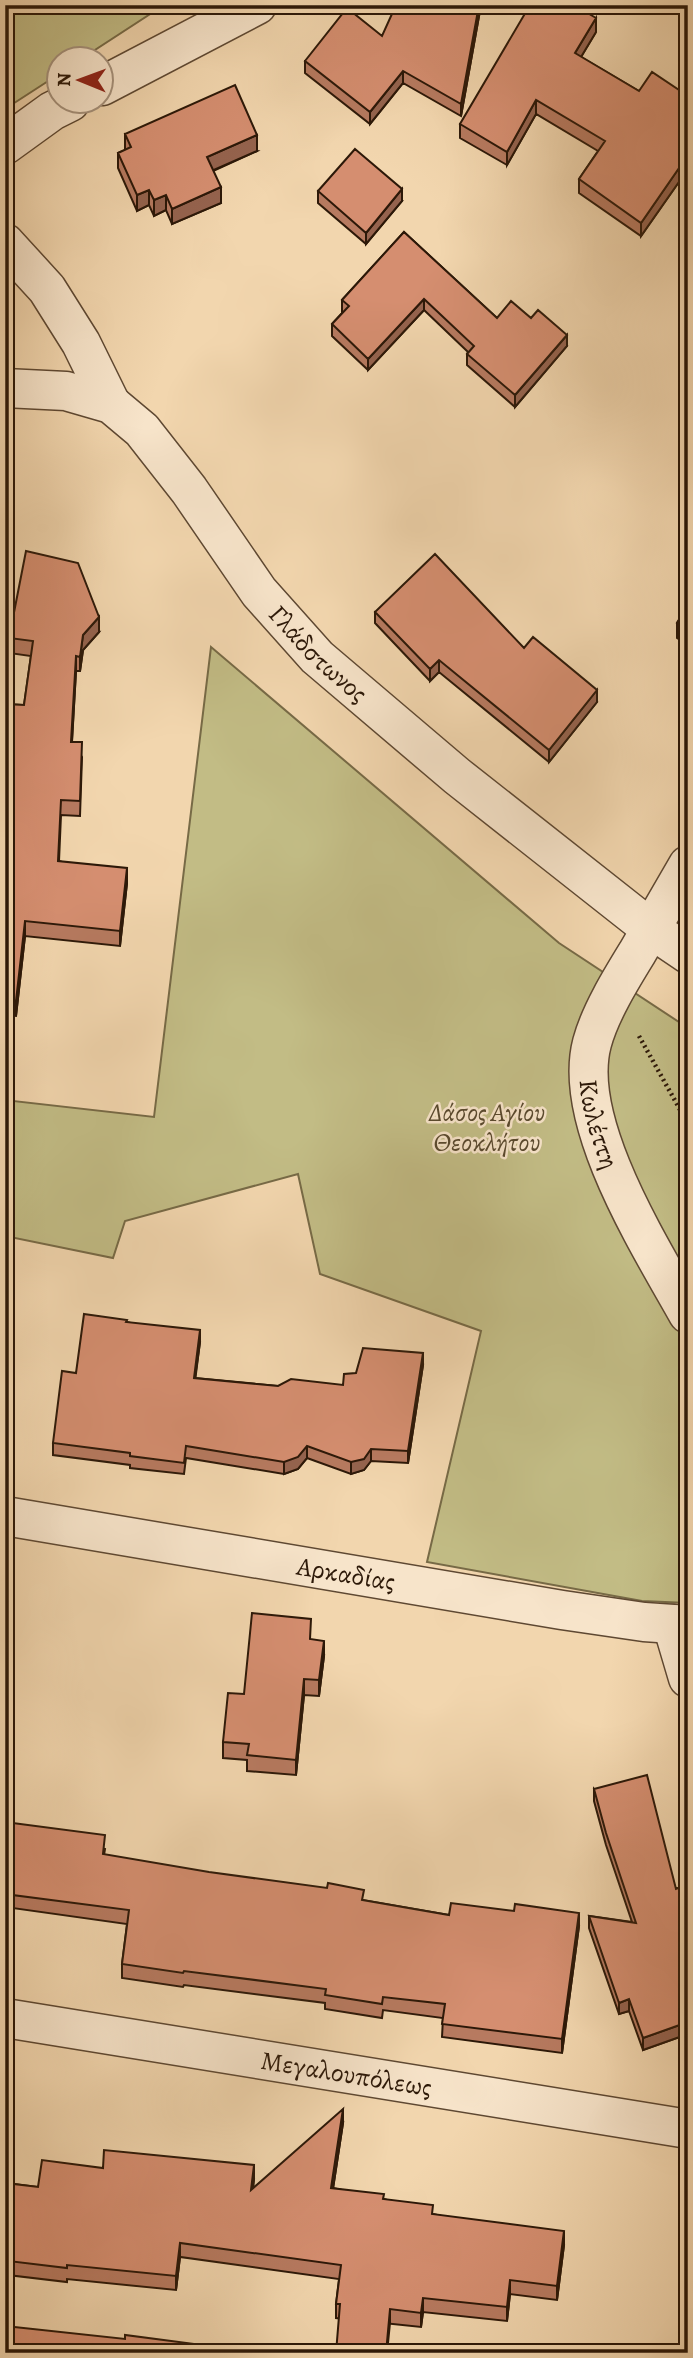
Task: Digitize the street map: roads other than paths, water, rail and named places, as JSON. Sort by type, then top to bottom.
[{"type":"street","points":[[116,79],[257,5]]},
{"type":"street","points":[[5,145],[46,115]]},
{"type":"street","points":[[5,243],[47,289],[81,343],[111,404]]},
{"type":"street","name":"Γλάδστωνος","points":[[5,388],[66,391],[111,404],[142,430],[189,490],[258,592],[317,657],[457,776],[651,929],[688,954]]},
{"type":"street","name":"Κωλέττη","points":[[688,865],[614,991],[592,1043],[588,1081],[593,1117],[628,1208],[688,1314]]},
{"type":"street","name":"Αρκαδίας","points":[[5,1516],[575,1612],[680,1625]]},
{"type":"street","points":[[680,1625],[688,1678]]},
{"type":"street","name":"Μεγαλουπόλεως","points":[[5,2018],[688,2129]]},
{"type":"park label","name":"Δάσος Αγίου Θεοκλήτου","points":[[487,1127]]}]
